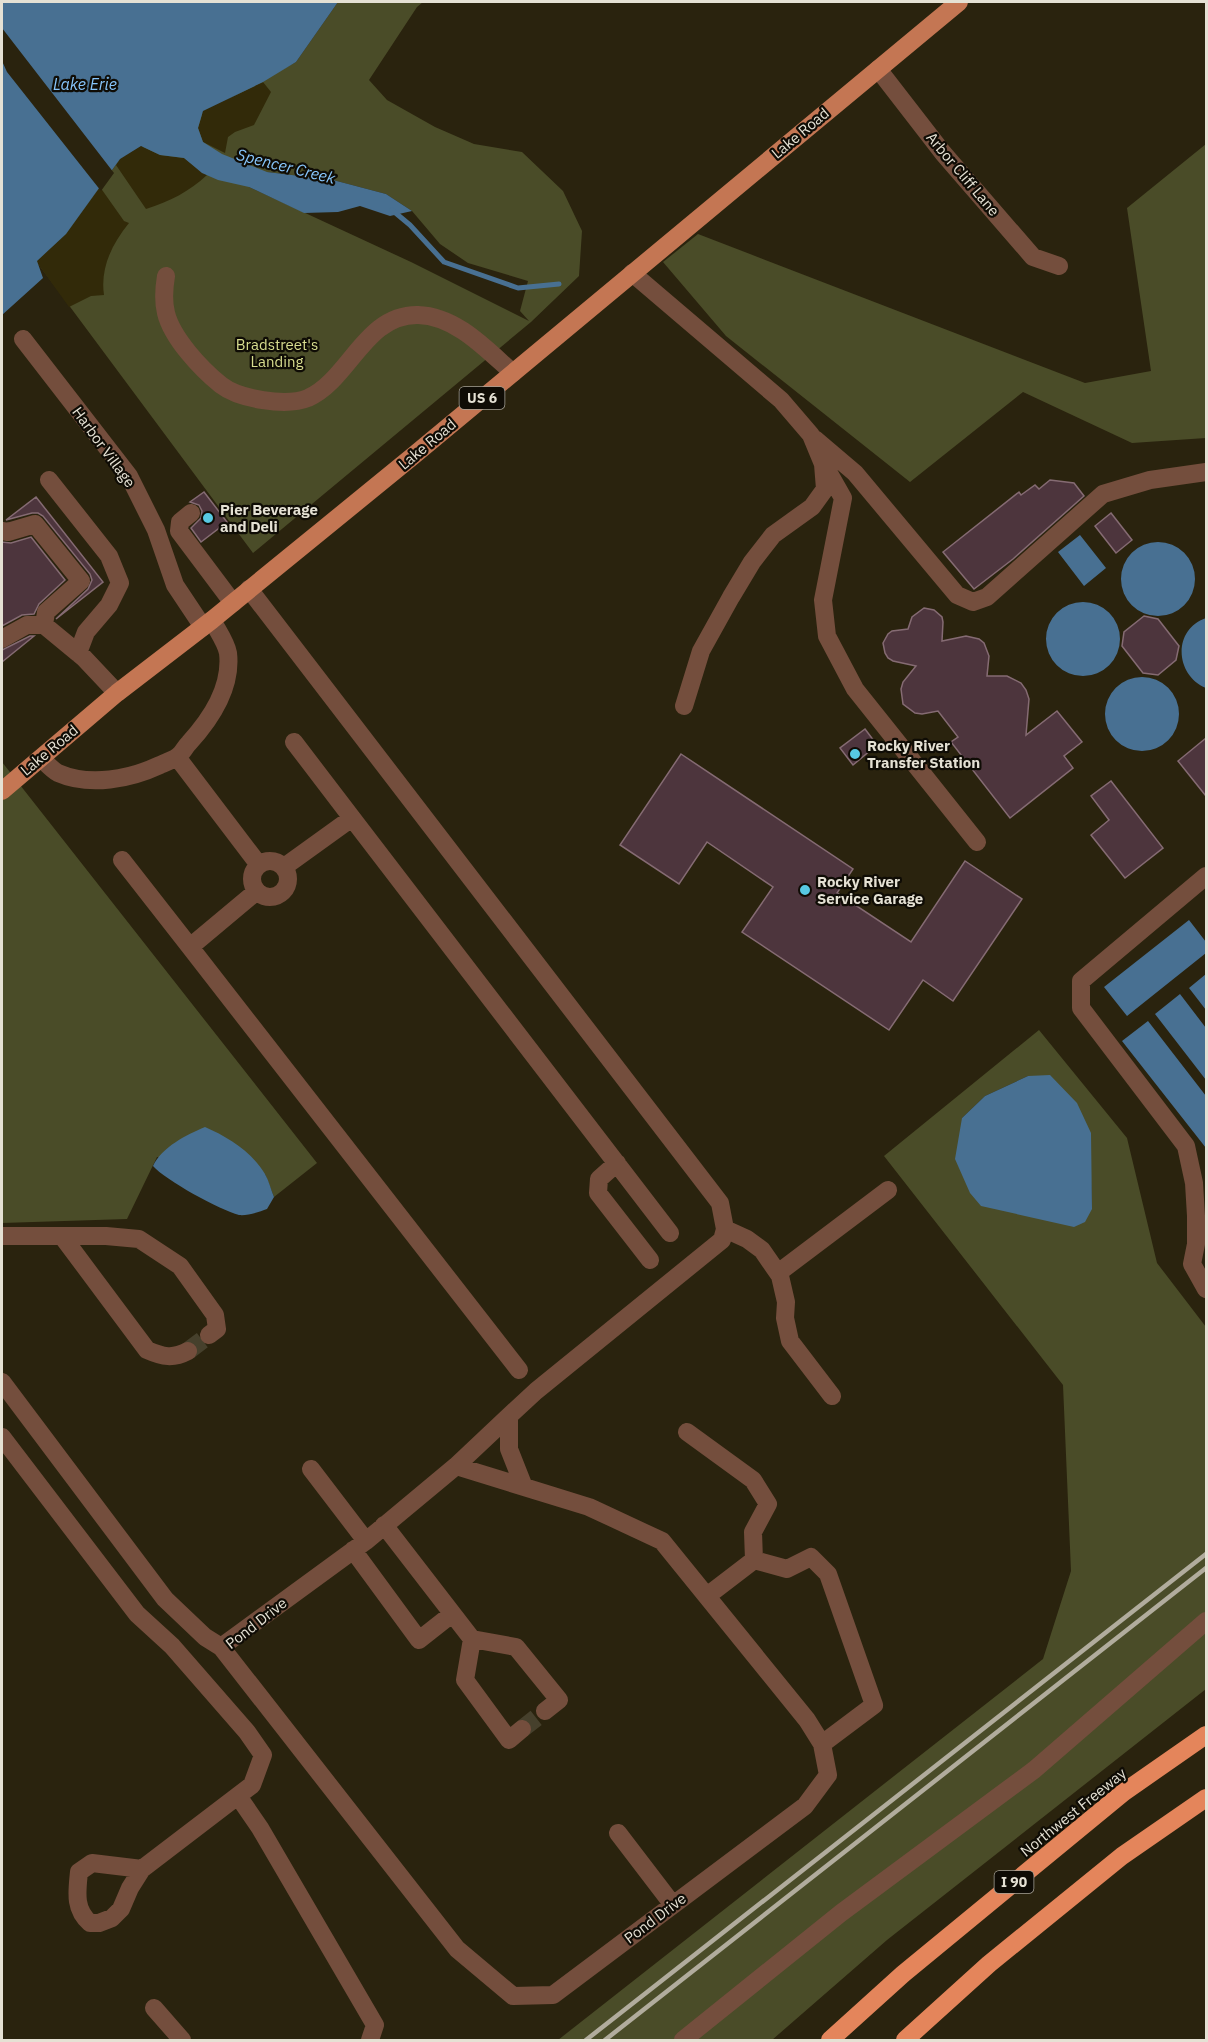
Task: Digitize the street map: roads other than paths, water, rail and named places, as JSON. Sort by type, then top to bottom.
[{"type":"highway","name":"Northwest Freeway","points":[[830,2040],[903,1974],[1124,1792],[1206,1735]]},
{"type":"highway","points":[[904,2040],[989,1964],[1113,1864],[1206,1798]]},
{"type":"main road","name":"Lake Road","points":[[2,791],[117,693],[233,603],[513,373],[959,2]]},
{"type":"street","name":"Arbor Cliff Lane","points":[[878,69],[944,153],[1033,257],[1059,266]]},
{"type":"street","points":[[632,273],[781,400],[811,435],[855,473],[957,595],[973,602],[987,597],[1103,494],[1150,480],[1206,472]]},
{"type":"street","points":[[166,276],[164,295],[166,313],[177,337],[222,386],[253,398],[290,403],[308,398],[336,376],[378,329],[396,318],[418,315],[447,321],[479,342],[513,373]]},
{"type":"street","name":"Harbor Village","points":[[23,339],[129,477],[156,530],[175,585],[227,650],[229,668],[225,687],[214,710],[196,736],[177,757]]},
{"type":"street","points":[[811,435],[823,464],[843,498],[823,600],[827,636],[855,689],[977,842]]},
{"type":"street","points":[[684,706],[701,651],[752,562],[773,535],[812,507],[825,489],[823,464]]},
{"type":"street","points":[[49,480],[110,556],[120,583],[109,605],[86,632],[78,653]]},
{"type":"street","points":[[191,513],[180,522],[179,531],[233,603]]},
{"type":"street","points":[[2,531],[8,532],[34,524],[81,580],[46,612],[44,625]]},
{"type":"street","points":[[249,589],[720,1203],[725,1229],[722,1240],[536,1391],[456,1466]]},
{"type":"street","points":[[2,639],[27,625],[44,625],[78,653],[117,693]]},
{"type":"street","points":[[294,741],[670,1233]]},
{"type":"street","points":[[41,758],[56,772],[73,778],[94,781],[121,778],[151,769],[177,757],[259,865]]},
{"type":"street","points":[[284,867],[352,818]]},
{"type":"street","points":[[122,860],[519,1370]]},
{"type":"street","points":[[271,861],[284,867],[288,882],[282,892],[271,897],[257,891],[252,879],[259,865],[271,861]]},
{"type":"street","points":[[1206,876],[1081,981],[1081,1008],[1186,1146],[1194,1182],[1196,1216],[1196,1244],[1192,1264],[1206,1289]]},
{"type":"street","points":[[189,947],[257,891]]},
{"type":"street","points":[[617,1163],[599,1179],[598,1192],[650,1260]]},
{"type":"street","points":[[778,1273],[888,1190]]},
{"type":"street","points":[[725,1229],[747,1239],[762,1250],[778,1273],[786,1302],[785,1318],[790,1341],[832,1396]]},
{"type":"street","points":[[2,1236],[139,1239],[180,1266],[215,1315],[216,1329],[209,1335]]},
{"type":"street","points":[[62,1236],[147,1350],[160,1356],[176,1357],[188,1351]]},
{"type":"street","points":[[2,1382],[165,1599],[205,1637],[221,1647]]},
{"type":"street","points":[[509,1416],[509,1449],[524,1487]]},
{"type":"street","points":[[687,1432],[753,1480],[768,1504],[753,1532],[754,1560]]},
{"type":"street","points":[[2,1437],[137,1614],[172,1646],[247,1732],[263,1755],[252,1785],[142,1869]]},
{"type":"street","name":"Pond Drive","points":[[456,1466],[589,1507],[662,1541],[807,1720],[822,1744],[828,1775],[805,1806],[553,1995],[513,1996],[457,1949],[221,1647],[360,1546],[456,1466]]},
{"type":"street","points":[[311,1469],[419,1640],[453,1614]]},
{"type":"street","points":[[384,1525],[472,1639],[516,1647],[559,1700],[545,1711]]},
{"type":"street","points":[[754,1560],[787,1569],[811,1557],[828,1574],[874,1705],[822,1744]]},
{"type":"street","points":[[707,1596],[754,1560]]},
{"type":"street","points":[[683,2040],[841,1913],[1034,1770],[1206,1621]]},
{"type":"street","points":[[472,1639],[465,1680],[509,1740],[522,1729]]},
{"type":"street","points":[[238,1796],[260,1828],[375,2025],[370,2040]]},
{"type":"street","points":[[618,1833],[673,1905]]},
{"type":"street","points":[[154,2008],[182,2040]]},
{"type":"water","name":"Lake Erie","points":[[2,2],[338,2],[296,62],[263,82],[203,111],[198,128],[203,142],[222,154],[267,172],[333,180],[386,194],[412,211],[390,216],[360,206],[338,212],[304,213],[249,187],[218,180],[202,173],[184,158],[160,155],[141,146],[120,159],[66,234],[37,261],[43,278],[2,315]]},
{"type":"water","points":[[1080,535],[1106,568],[1084,586],[1058,552]]},
{"type":"water","points":[[1158,542],[1172,545],[1184,553],[1192,565],[1195,579],[1192,593],[1184,605],[1172,613],[1158,616],[1144,613],[1132,605],[1124,593],[1121,579],[1124,565],[1132,553],[1144,545]]},
{"type":"water","points":[[1083,602],[1097,605],[1109,613],[1117,625],[1120,639],[1117,653],[1109,665],[1097,673],[1083,676],[1069,673],[1057,665],[1049,653],[1046,639],[1049,625],[1057,613],[1069,605]]},
{"type":"water","points":[[1206,618],[1206,688],[1188,673],[1183,663],[1182,653],[1187,632]]},
{"type":"water","points":[[1142,677],[1156,680],[1168,688],[1176,700],[1179,714],[1176,728],[1168,740],[1156,748],[1142,751],[1128,748],[1116,740],[1108,728],[1105,714],[1108,700],[1116,688],[1128,680]]},
{"type":"water","points":[[1189,920],[1206,942],[1206,953],[1127,1016],[1104,987]]},
{"type":"water","points":[[1206,974],[1206,1010],[1189,988]]},
{"type":"water","points":[[1180,994],[1206,1028],[1206,1080],[1155,1014]]},
{"type":"water","points":[[1148,1021],[1206,1096],[1206,1148],[1122,1041]]},
{"type":"water","points":[[1050,1075],[1077,1103],[1091,1133],[1092,1209],[1085,1222],[1074,1227],[981,1206],[970,1193],[955,1159],[962,1118],[985,1096],[1028,1076]]},
{"type":"water","points":[[205,1127],[239,1146],[260,1166],[274,1197],[267,1209],[246,1215],[230,1212],[180,1186],[153,1166],[168,1147]]},
{"type":"waterway","name":"Spencer Creek","points":[[392,210],[410,225],[444,262],[518,288],[559,284]]},
{"type":"tunnel","points":[[188,1351],[209,1335]]},
{"type":"tunnel","points":[[522,1729],[545,1711]]},
{"type":"railway","points":[[586,2040],[1206,1554]]},
{"type":"railway","points":[[605,2040],[1206,1568]]},
{"type":"place","name":"Pier Beverage and Deli","points":[[208,518]]},
{"type":"place","name":"Rocky River Transfer Station","points":[[855,754]]},
{"type":"place","name":"Rocky River Service Garage","points":[[805,890]]},
{"type":"park label","name":"Bradstreet's Landing","points":[[277,352]]}]
